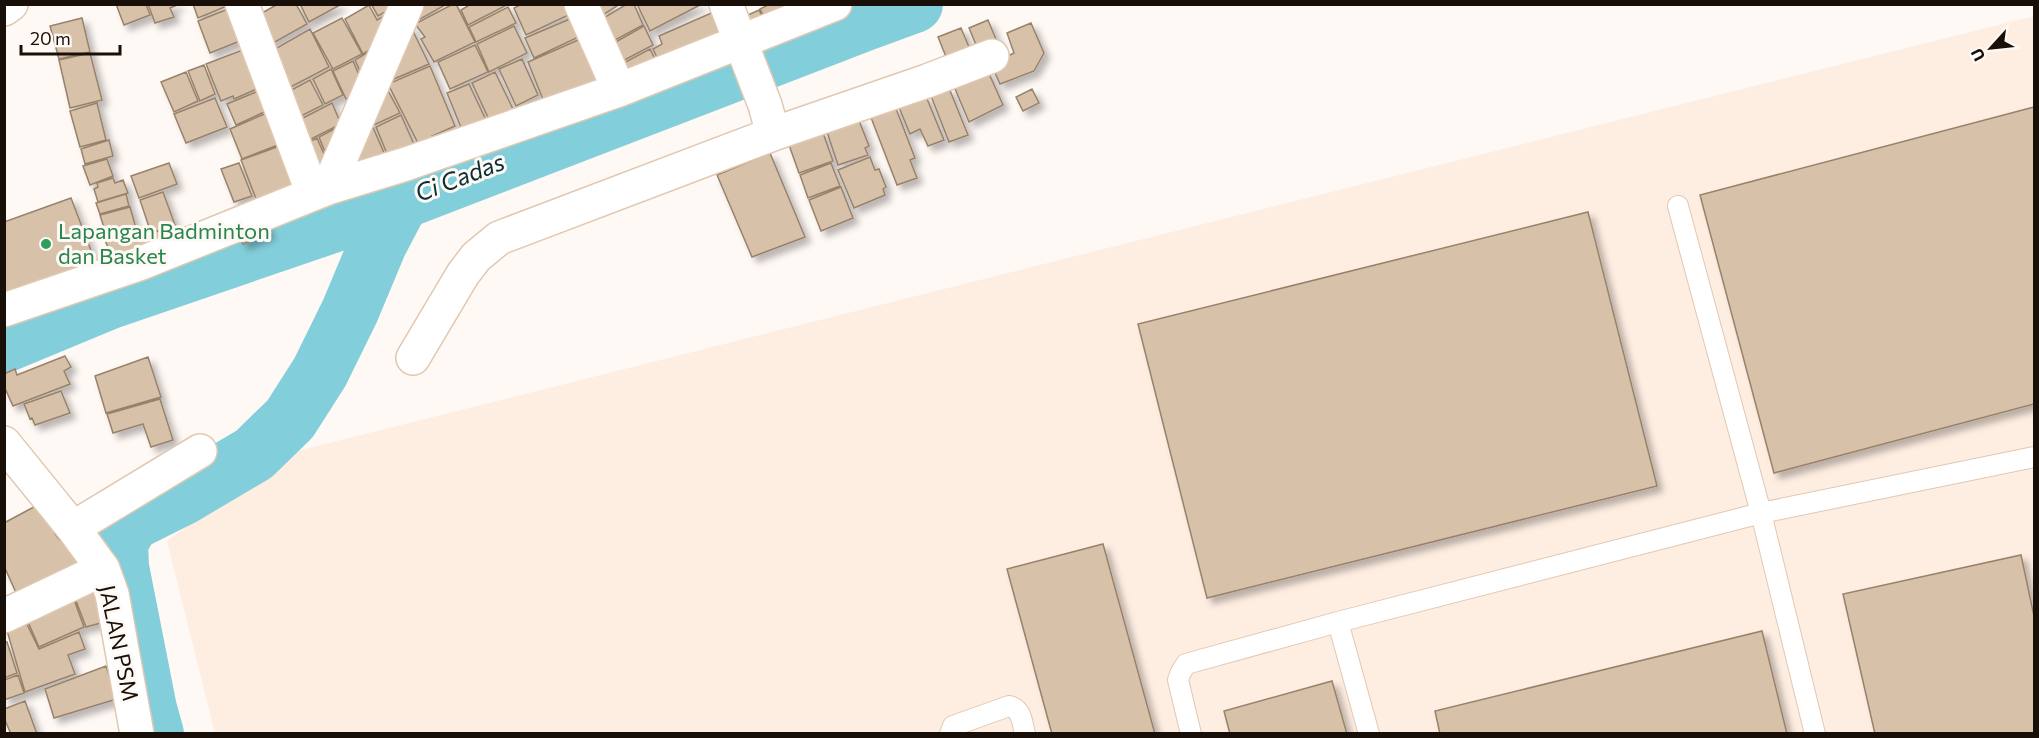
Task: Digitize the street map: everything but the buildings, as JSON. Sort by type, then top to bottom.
[{"type":"street","points":[[4,9],[11,4]]},
{"type":"street","points":[[242,4],[321,191]]},
{"type":"street","points":[[321,191],[408,4]]},
{"type":"street","points":[[582,4],[619,90]]},
{"type":"street","points":[[726,4],[769,120]]},
{"type":"street","points":[[4,310],[140,264],[321,191],[619,90],[745,54],[836,4]]},
{"type":"street","points":[[413,358],[463,274],[476,257],[499,238],[769,120],[927,81],[992,56]]},
{"type":"street","name":"JALAN PSM","points":[[4,443],[103,569],[112,594],[137,734]]},
{"type":"street","points":[[73,528],[200,451]]},
{"type":"street","points":[[4,616],[103,569]]},
{"type":"lane","points":[[1678,206],[1761,513],[1815,734]]},
{"type":"lane","points":[[1191,734],[1178,680],[1186,664],[1338,622],[1761,513],[2034,456]]},
{"type":"lane","points":[[1338,622],[1369,734]]},
{"type":"lane","points":[[950,734],[952,726],[1010,706],[1020,714],[1025,734]]},
{"type":"shaded area","points":[[2034,16],[2034,733],[215,733],[167,541],[285,454]]},
{"type":"waterway","name":"Ci Cadas","points":[[4,344],[110,300],[408,198],[914,4]]},
{"type":"waterway","points":[[155,734],[120,567],[119,542],[131,522],[183,496],[254,454],[290,419],[320,372],[350,311],[378,244],[401,200]]},
{"type":"place","name":"Lapangan Badminton dan Basket","points":[[46,244]]}]
